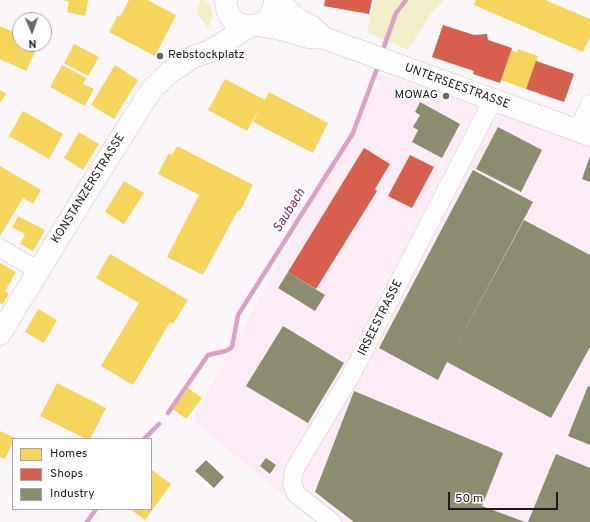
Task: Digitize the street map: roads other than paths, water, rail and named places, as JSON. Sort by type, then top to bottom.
[{"type":"main road","points":[[223,4],[235,22],[242,25],[253,26],[265,22],[274,8],[275,0]]},
{"type":"main road","name":"UNTERSEESTRASSE","points":[[275,0],[299,20],[311,26],[324,38]]},
{"type":"main road","name":"KONSTANZERSTRASSE","points":[[193,57],[200,44],[217,28],[223,4]]},
{"type":"main road","name":"UNTERSEESTRASSE","points":[[253,26],[276,28],[308,37],[324,38],[584,133]]},
{"type":"main road","name":"KONSTANZERSTRASSE","points":[[0,334],[140,106],[152,89],[170,72],[193,57],[210,51],[253,26]]},
{"type":"street","name":"IRSEESTRASSE","points":[[332,522],[296,494],[292,482],[294,470],[350,377],[493,100]]},
{"type":"street","points":[[584,133],[590,104]]},
{"type":"street","points":[[0,248],[39,271]]},
{"type":"waterway","name":"Saubach","points":[[382,52],[396,13],[406,0]]},
{"type":"waterway","name":"Saubach","points":[[168,413],[208,355],[226,351],[232,347],[238,315],[353,133],[379,63]]},
{"type":"waterway","name":"Saubach","points":[[145,438],[159,424]]},
{"type":"waterway","name":"Saubach","points":[[87,522],[95,510]]},
{"type":"place","name":"Rebstockplatz","points":[[160,56]]},
{"type":"place","name":"MOWAG","points":[[446,96]]}]
